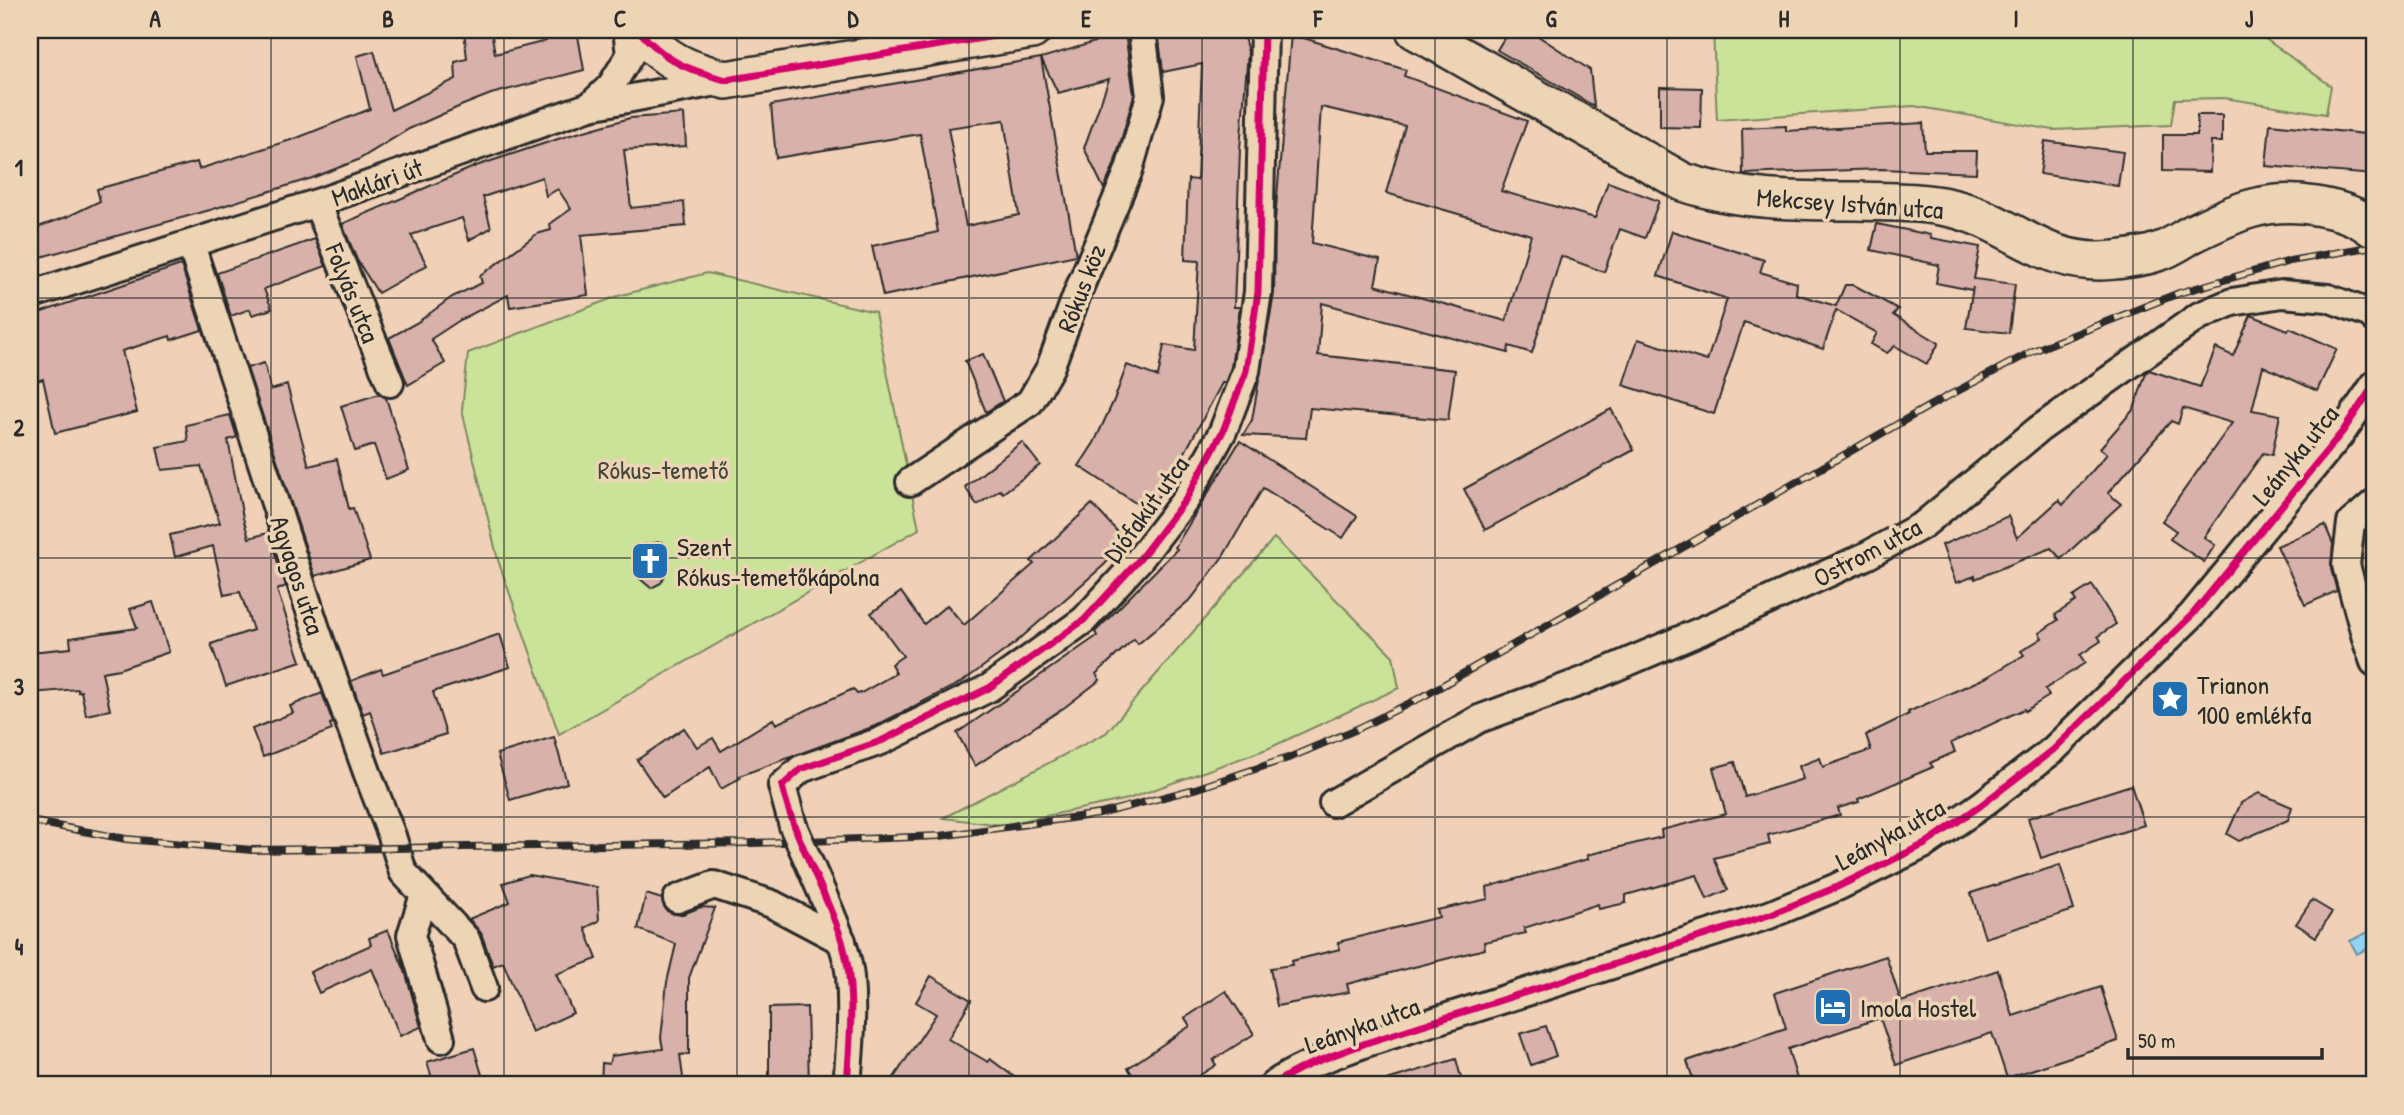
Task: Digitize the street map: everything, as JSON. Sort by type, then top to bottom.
[{"type":"street","points":[[590,106],[611,86],[630,55],[626,30]]},
{"type":"street","name":"Maklári út","points":[[638,30],[654,48],[688,70],[726,80]]},
{"type":"street","name":"Maklári út","points":[[30,295],[317,203],[590,106],[726,80],[1032,30]]},
{"type":"street","name":"Rókus köz","points":[[909,482],[1030,402],[1050,368],[1079,289],[1129,170],[1150,96],[1142,30]]},
{"type":"street","name":"Diófakút utca","points":[[842,941],[793,826],[782,786],[802,769],[881,741],[989,688],[1084,620],[1139,560],[1186,499],[1223,431],[1246,372],[1258,292],[1264,30]]},
{"type":"street","name":"Mekcsey István utca","points":[[1415,31],[1683,182],[1701,188],[1742,196],[1797,201],[1915,202],[1954,209],[1985,220],[2039,248],[2081,261],[2115,260],[2157,252],[2233,213],[2270,203],[2294,202],[2341,210],[2374,229]]},
{"type":"street","name":"Folyás utca","points":[[317,203],[390,383]]},
{"type":"street","name":"Agyagos utca","points":[[191,245],[317,632],[403,872],[466,939],[484,988]]},
{"type":"street","name":"Ostrom utca","points":[[1333,803],[1479,719],[1583,681],[1708,628],[1866,556],[1923,525],[2039,429],[2199,316],[2232,302],[2282,294],[2329,298],[2371,314],[2374,318]]},
{"type":"street","name":"Leányka utca","points":[[1273,1085],[1323,1059],[1366,1043],[1769,915],[1838,887],[1925,844],[2053,750],[2192,615],[2343,431],[2374,385]]},
{"type":"street","points":[[2374,503],[2351,523],[2346,565],[2374,662]]},
{"type":"street","points":[[677,899],[714,885],[772,904],[842,941],[850,977],[847,1085]]},
{"type":"street","points":[[424,895],[411,935],[440,1039]]},
{"type":"green space","points":[[1713,30],[2253,30],[2331,86],[2326,114],[2224,98],[2175,99],[2171,125],[2053,130],[1914,106],[1717,120]]},
{"type":"green space","name":"Rókus-temető","points":[[707,273],[875,312],[919,529],[559,734],[498,560],[462,410],[468,353],[618,296]]},
{"type":"green space","points":[[1274,538],[1393,656],[1399,688],[1267,749],[1128,799],[1002,825],[943,818],[1106,733]]},
{"type":"water","points":[[2374,929],[2374,945],[2357,954],[2350,941]]},
{"type":"building","points":[[464,30],[491,30],[495,54],[546,41],[545,30],[577,30],[584,70],[491,94],[463,105],[409,129],[358,160],[312,178],[210,210],[30,260],[30,230],[100,201],[97,189],[197,162],[199,169],[297,138],[370,109],[357,56],[374,51],[391,110],[456,79],[455,62],[467,59]]},
{"type":"building","points":[[1158,30],[1242,30],[1248,52],[1240,149],[1234,307],[1240,307],[1231,367],[1225,383],[1222,383],[1175,471],[1148,511],[1079,466],[1094,443],[1127,365],[1158,377],[1164,345],[1194,350],[1199,261],[1185,260],[1188,179],[1197,180],[1202,64],[1163,72]]},
{"type":"building","points":[[1509,30],[1529,30],[1590,70],[1594,106],[1497,50]]},
{"type":"building","points":[[1125,33],[1134,95],[1114,165],[1104,189],[1084,148],[1109,79],[1058,93],[1041,58]]},
{"type":"building","points":[[1291,34],[1406,70],[1404,76],[1527,121],[1501,191],[1595,218],[1608,182],[1659,201],[1645,238],[1620,229],[1604,272],[1561,256],[1532,353],[1509,346],[1508,353],[1322,303],[1318,355],[1455,370],[1448,420],[1310,408],[1306,438],[1243,435],[1252,420],[1274,294],[1275,220]],"holes":[[[1321,107],[1405,126],[1386,193],[1531,235],[1506,321],[1375,285],[1380,260],[1312,243]]]},
{"type":"building","points":[[1041,58],[1076,255],[883,296],[872,246],[938,232],[920,134],[776,158],[771,105]],"holes":[[[1004,120],[1019,215],[966,226],[948,128]]]},
{"type":"building","points":[[1660,87],[1702,88],[1701,128],[1660,127]]},
{"type":"building","points":[[684,114],[686,146],[624,150],[631,208],[684,202],[686,226],[581,235],[588,295],[510,307],[508,295],[460,320],[431,339],[445,363],[408,385],[389,338],[418,322],[452,297],[482,283],[480,276],[537,234],[551,230],[550,224],[571,209],[558,189],[546,196],[542,177],[483,197],[491,228],[469,240],[462,218],[411,235],[427,265],[378,293],[357,260],[342,224],[476,166],[567,136],[630,118]]},
{"type":"building","points":[[2197,115],[2222,115],[2222,142],[2211,142],[2210,172],[2163,171],[2163,135],[2197,135]]},
{"type":"building","points":[[1923,123],[1925,151],[1977,151],[1976,173],[1881,169],[1743,174],[1742,128],[1786,126],[1786,131]]},
{"type":"building","points":[[2270,124],[2374,135],[2374,175],[2266,166]]},
{"type":"building","points":[[2045,141],[2123,152],[2118,186],[2040,174]]},
{"type":"building","points":[[1877,224],[1980,247],[1974,279],[2015,284],[2009,333],[1966,328],[1973,287],[1972,290],[1936,283],[1939,265],[1871,250]]},
{"type":"building","points":[[1672,231],[1764,260],[1760,272],[1797,283],[1796,294],[1836,306],[1845,285],[1854,285],[1898,309],[1893,315],[1939,343],[1927,364],[1895,346],[1887,353],[1871,344],[1877,333],[1836,310],[1823,349],[1744,322],[1714,414],[1623,385],[1638,339],[1707,361],[1727,299],[1658,276]]},
{"type":"building","points":[[315,239],[326,266],[264,289],[272,309],[252,315],[250,309],[231,316],[217,273]]},
{"type":"building","points":[[181,265],[202,330],[171,340],[170,336],[122,351],[137,412],[55,433],[43,379],[30,383],[30,316]]},
{"type":"building","points":[[2251,315],[2288,330],[2290,328],[2337,349],[2317,391],[2263,366],[2252,410],[2280,415],[2272,455],[2263,453],[2204,537],[2215,545],[2204,562],[2170,539],[2176,531],[2162,521],[2232,423],[2183,408],[2178,424],[2171,421],[2108,493],[2121,504],[2061,559],[2051,548],[1975,579],[1975,576],[1956,583],[1942,545],[2008,516],[2017,538],[2059,500],[2063,505],[2107,454],[2100,448],[2134,409],[2146,373],[2149,370],[2200,387],[2216,348],[2233,356]]},
{"type":"building","points":[[983,354],[1003,401],[986,412],[965,361]]},
{"type":"building","points":[[264,363],[271,390],[287,385],[309,466],[337,459],[349,509],[353,508],[370,560],[315,576],[247,368]]},
{"type":"building","points":[[379,394],[386,398],[409,470],[386,479],[374,445],[355,451],[341,406]]},
{"type":"building","points":[[1611,409],[1634,450],[1485,530],[1464,489]]},
{"type":"building","points":[[230,415],[237,437],[228,440],[243,518],[249,538],[268,533],[286,586],[277,590],[301,661],[226,686],[211,644],[253,630],[240,592],[224,595],[213,546],[175,557],[170,535],[220,523],[201,466],[162,470],[157,447],[188,441],[186,425]]},
{"type":"building","points":[[1240,441],[1357,516],[1343,538],[1263,488],[1224,555],[1192,598],[1138,644],[1134,639],[1096,674],[1100,680],[1065,707],[975,766],[957,733],[1097,636],[1095,632],[1177,549],[1175,547]]},
{"type":"building","points":[[1022,442],[1040,465],[1003,493],[1000,490],[977,505],[965,487]]},
{"type":"building","points":[[1092,504],[1126,541],[1104,565],[1014,644],[962,682],[875,726],[739,776],[740,778],[721,789],[710,767],[663,798],[637,760],[684,728],[697,747],[713,738],[721,751],[773,719],[776,724],[853,689],[857,694],[861,693],[896,673],[891,664],[903,656],[871,613],[901,592],[924,624],[947,605],[964,625],[1034,564],[1031,561]]},
{"type":"building","points":[[2325,525],[2333,544],[2331,569],[2337,591],[2305,605],[2277,546]]},
{"type":"building","name":"Szent Rókus-temetőkápolna","points":[[661,542],[665,575],[661,583],[651,588],[639,578],[635,546]]},
{"type":"building","points":[[2092,585],[2116,624],[2098,636],[2101,641],[2080,655],[2085,663],[2045,689],[2049,696],[2025,711],[2024,709],[1951,743],[1955,752],[1930,763],[1933,767],[1858,799],[1859,802],[1838,808],[1840,815],[1768,835],[1770,844],[1714,858],[1728,890],[1707,899],[1697,875],[1626,895],[1626,903],[1599,909],[1598,904],[1524,928],[1526,933],[1484,942],[1485,949],[1347,984],[1349,992],[1277,1006],[1270,968],[1292,965],[1291,961],[1340,949],[1338,942],[1439,917],[1437,910],[1488,899],[1487,887],[1588,859],[1587,855],[1662,837],[1661,830],[1726,814],[1713,768],[1735,762],[1745,797],[1803,779],[1799,766],[1820,758],[1823,767],[1871,750],[1866,735],[1909,714],[1908,712],[1987,677],[2024,655],[2021,651],[2042,638],[2039,633],[2058,620],[2055,615],[2076,601],[2073,597]]},
{"type":"building","points":[[153,602],[169,652],[102,672],[110,710],[86,715],[81,691],[78,692],[78,689],[32,693],[30,652],[71,648],[70,638],[137,628],[130,609]]},
{"type":"building","points":[[500,634],[510,667],[433,692],[446,734],[384,753],[370,711],[363,714],[351,681],[381,669],[383,674]]},
{"type":"building","points":[[322,693],[333,723],[330,724],[332,730],[263,757],[252,729],[293,713],[290,706]]},
{"type":"building","points":[[554,737],[567,783],[510,800],[497,754]]},
{"type":"building","points":[[2131,785],[2144,825],[2041,858],[2028,818]]},
{"type":"building","points":[[2259,793],[2292,807],[2288,820],[2239,841],[2227,834],[2241,803]]},
{"type":"building","points":[[2060,865],[2074,910],[1985,938],[1971,893]]},
{"type":"building","points":[[529,875],[597,887],[599,921],[585,928],[597,959],[556,974],[573,1013],[532,1032],[503,962],[493,966],[481,933],[469,919],[510,902],[503,883]]},
{"type":"building","points":[[646,894],[662,899],[667,911],[674,914],[683,914],[701,907],[715,908],[689,978],[689,1054],[680,1055],[684,1085],[601,1085],[602,1063],[609,1064],[611,1056],[663,1049],[661,1038],[667,982],[676,944],[638,929]]},
{"type":"building","points":[[2312,900],[2332,912],[2316,937],[2296,924]]},
{"type":"building","points":[[388,930],[405,971],[421,1027],[400,1036],[372,969],[319,993],[310,972],[371,945],[369,938]]},
{"type":"building","points":[[1886,956],[1901,1002],[1998,970],[2013,1016],[2101,987],[2118,1041],[2007,1078],[1992,1033],[1896,1065],[1880,1018],[1788,1049],[1797,1079],[1779,1085],[1695,1085],[1687,1061],[1786,1028],[1775,993]]},
{"type":"building","points":[[931,976],[971,1000],[948,1039],[988,1062],[990,1059],[1025,1085],[889,1085],[936,1014],[916,1002]]},
{"type":"building","points":[[1226,991],[1254,1034],[1213,1060],[1216,1065],[1184,1085],[1139,1085],[1128,1068],[1190,1026],[1185,1018]]},
{"type":"building","points":[[807,1007],[809,1085],[769,1085],[769,1008]]},
{"type":"building","points":[[1546,1026],[1556,1056],[1531,1065],[1520,1034]]},
{"type":"building","points":[[474,1048],[485,1085],[434,1085],[427,1062]]},
{"type":"building","points":[[1456,1059],[1463,1085],[1388,1085],[1387,1080]]},
{"type":"railway","points":[[30,821],[126,839],[252,850],[752,843],[940,836],[1100,814],[1198,788],[1291,757],[1424,696],[1931,405],[2033,351],[2179,293],[2290,261],[2374,246]]},
{"type":"cycle path","points":[[638,30],[658,50],[678,63],[726,80],[1032,30]]},
{"type":"cycle path","points":[[847,1085],[851,994],[846,958],[835,921],[794,826],[782,786],[801,769],[881,741],[989,688],[1084,620],[1139,560],[1186,499],[1223,431],[1246,371],[1258,292],[1264,30]]},
{"type":"cycle path","points":[[1273,1085],[1306,1066],[1366,1043],[1769,915],[1837,887],[1925,844],[2053,750],[2192,615],[2343,431],[2374,385]]},
{"type":"place","name":"Szent Rókus-temetőkápolna","points":[[650,561]]},
{"type":"place","name":"Trianon 100 emlékfa","points":[[2170,699]]},
{"type":"place","name":"Imola Hostel","points":[[1833,1007]]}]
